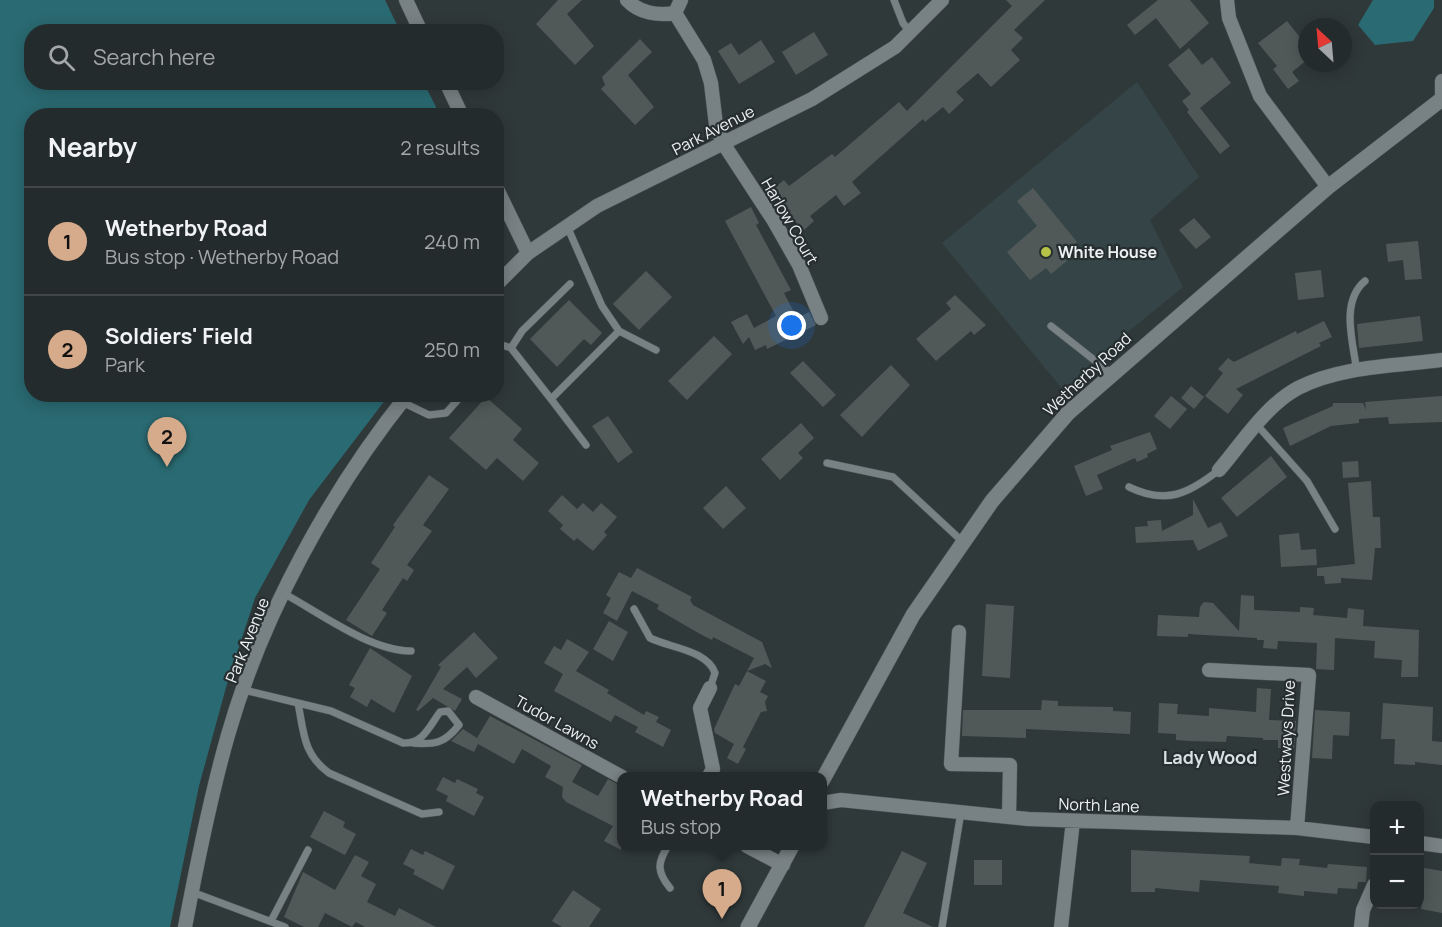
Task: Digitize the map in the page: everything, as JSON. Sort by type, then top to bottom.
[{"type":"street","points":[[406,0],[417,24]]},
{"type":"street","points":[[627,0],[634,7],[655,14],[678,6]]},
{"type":"street","name":"Park Avenue","points":[[504,277],[528,253],[597,206],[812,99],[895,47],[942,0]]},
{"type":"street","points":[[1227,0],[1229,18],[1260,96],[1328,187]]},
{"type":"street","name":"Harlow Court","points":[[678,6],[704,60],[711,83],[716,125],[723,143],[799,265],[821,318]]},
{"type":"street","points":[[1442,81],[1442,99]]},
{"type":"street","points":[[450,90],[458,108]]},
{"type":"street","name":"Wetherby Road","points":[[827,772],[913,615],[992,501],[1068,412],[1328,187],[1442,99]]},
{"type":"street","points":[[504,204],[528,253]]},
{"type":"street","points":[[1219,470],[1257,425],[1297,389],[1331,375],[1442,360]]},
{"type":"street","name":"Park Avenue","points":[[189,926],[192,892],[228,734],[268,623],[314,531],[402,402]]},
{"type":"street","points":[[959,632],[951,764],[1010,765],[1010,817]]},
{"type":"street","name":"Westways Drive","points":[[1209,670],[1309,675],[1297,828]]},
{"type":"street","points":[[710,688],[700,708],[713,769],[712,772]]},
{"type":"street","name":"Tudor Lawns","points":[[476,697],[617,775]]},
{"type":"street","name":"North Lane","points":[[827,802],[841,800],[1073,821],[1297,828],[1370,837]]},
{"type":"street","points":[[1061,927],[1073,821]]},
{"type":"street","points":[[1424,844],[1442,846]]},
{"type":"street","points":[[755,850],[783,865]]},
{"type":"street","points":[[748,927],[790,850]]},
{"type":"street","points":[[1361,927],[1363,910],[1370,894]]},
{"type":"lane","points":[[894,0],[910,32]]},
{"type":"lane","points":[[567,226],[602,306],[619,331],[656,351]]},
{"type":"lane","points":[[1357,372],[1350,301],[1356,288],[1365,281]]},
{"type":"lane","points":[[511,348],[522,331],[570,284]]},
{"type":"lane","points":[[1051,326],[1112,374]]},
{"type":"lane","points":[[551,399],[619,331]]},
{"type":"lane","points":[[504,346],[511,348],[586,445]]},
{"type":"lane","points":[[411,402],[429,415],[447,413],[456,402]]},
{"type":"lane","points":[[1257,425],[1307,481],[1335,529]]},
{"type":"lane","points":[[827,463],[893,477],[963,542]]},
{"type":"lane","points":[[1129,487],[1144,494],[1161,497],[1180,494],[1197,487],[1219,470]]},
{"type":"lane","points":[[283,593],[377,644],[396,651],[411,651]]},
{"type":"lane","points":[[634,609],[650,638],[696,654],[713,667],[716,673],[710,688]]},
{"type":"lane","points":[[244,690],[331,711],[403,742],[413,743],[435,745],[450,737],[459,725],[448,711],[440,712],[421,738],[413,743]]},
{"type":"lane","points":[[298,703],[309,753],[329,773],[422,814],[439,812]]},
{"type":"lane","points":[[942,927],[961,812]]},
{"type":"lane","points":[[271,921],[308,850]]},
{"type":"lane","points":[[666,850],[658,864],[659,871],[670,888]]},
{"type":"lane","points":[[192,892],[285,927]]},
{"type":"shaded area","points":[[0,0],[385,0],[397,24],[24,24],[24,90],[428,90],[436,108],[24,108],[24,402],[384,402],[309,500],[255,598],[227,684],[199,786],[170,927],[0,927]]},
{"type":"shaded area","points":[[1373,0],[1434,0],[1434,8],[1413,41],[1375,45],[1358,25]]},
{"type":"shaded area","points":[[1137,82],[1199,177],[1150,220],[1183,287],[1123,336],[1065,392],[942,243]]},
{"type":"building","points":[[558,0],[582,0],[567,14],[594,46],[575,65],[536,24]]},
{"type":"building","points":[[1006,0],[1045,0],[1014,30],[1023,38],[1011,50],[1020,60],[991,87],[978,73],[956,92],[964,100],[949,114],[943,107],[925,122],[923,119],[852,182],[861,193],[844,206],[836,195],[810,216],[814,221],[803,231],[771,191],[784,180],[789,186],[832,154],[835,157],[899,102],[907,111],[1012,6]]},
{"type":"building","points":[[1158,0],[1190,0],[1209,23],[1180,49],[1156,18],[1135,35],[1127,25]]},
{"type":"building","points":[[1287,21],[1298,35],[1298,67],[1292,72],[1299,81],[1288,89],[1273,69],[1277,66],[1258,43]]},
{"type":"building","points":[[814,32],[828,55],[796,75],[782,52]]},
{"type":"building","points":[[640,39],[652,52],[628,75],[654,107],[635,125],[601,89],[605,85],[602,77]]},
{"type":"building","points":[[761,40],[775,62],[739,84],[718,51],[731,43],[739,55]]},
{"type":"building","points":[[1189,48],[1202,65],[1212,57],[1231,83],[1200,108],[1230,146],[1220,154],[1187,112],[1189,110],[1182,101],[1191,94],[1168,65]]},
{"type":"building","points":[[1033,188],[1077,242],[1062,255],[1067,261],[1051,274],[1046,268],[1030,280],[1007,252],[1037,226],[1017,201]]},
{"type":"building","points":[[751,207],[759,223],[756,225],[791,290],[784,293],[797,318],[809,312],[816,325],[767,349],[766,345],[755,350],[749,337],[743,344],[731,322],[747,314],[754,328],[776,316],[725,221]]},
{"type":"building","points":[[1194,218],[1211,237],[1196,249],[1179,230]]},
{"type":"building","points":[[1418,241],[1422,279],[1405,280],[1403,260],[1388,262],[1386,244]]},
{"type":"building","points":[[1321,270],[1324,297],[1298,300],[1295,273]]},
{"type":"building","points":[[646,271],[672,297],[639,330],[613,304]]},
{"type":"building","points":[[955,295],[986,325],[974,335],[971,331],[936,361],[916,339],[951,309],[946,303]]},
{"type":"building","points":[[569,300],[602,333],[591,345],[584,339],[557,367],[530,339]]},
{"type":"building","points":[[1420,316],[1423,341],[1359,348],[1357,324]]},
{"type":"building","points":[[1324,321],[1332,337],[1319,343],[1321,346],[1236,389],[1243,395],[1228,414],[1205,396],[1223,373],[1218,369],[1228,358],[1234,362],[1296,331],[1297,334]]},
{"type":"building","points":[[714,336],[732,354],[687,400],[668,381]]},
{"type":"building","points":[[803,361],[836,395],[823,407],[790,373]]},
{"type":"building","points":[[891,365],[910,385],[862,437],[840,415]]},
{"type":"building","points":[[1191,386],[1204,397],[1194,409],[1181,398]]},
{"type":"building","points":[[1171,396],[1187,409],[1170,429],[1154,416]]},
{"type":"building","points":[[1442,396],[1442,422],[1389,424],[1388,417],[1359,419],[1359,423],[1331,426],[1290,446],[1283,428],[1333,406],[1333,403],[1363,403],[1366,410],[1365,402]]},
{"type":"building","points":[[481,402],[492,402],[522,429],[513,440],[539,463],[523,481],[497,458],[486,470],[449,438]]},
{"type":"building","points":[[608,416],[633,452],[618,463],[592,426]]},
{"type":"building","points":[[801,423],[814,438],[798,453],[803,458],[780,480],[761,459]]},
{"type":"building","points":[[1150,432],[1157,449],[1147,454],[1148,457],[1137,462],[1135,458],[1097,475],[1103,489],[1086,496],[1074,466],[1112,450],[1110,446]]},
{"type":"building","points":[[1271,456],[1287,477],[1237,517],[1221,498]]},
{"type":"building","points":[[1358,461],[1359,477],[1343,478],[1342,462]]},
{"type":"building","points":[[429,475],[449,489],[423,525],[432,531],[407,565],[414,570],[407,581],[403,578],[382,610],[387,613],[372,636],[346,620],[380,569],[371,563],[395,527],[393,525]]},
{"type":"building","points":[[1371,481],[1373,517],[1380,517],[1381,548],[1375,548],[1372,580],[1341,578],[1341,583],[1325,584],[1324,576],[1317,576],[1317,568],[1355,564],[1348,483]]},
{"type":"building","points":[[726,486],[746,508],[723,529],[703,508]]},
{"type":"building","points":[[562,495],[577,509],[583,503],[593,512],[601,503],[617,517],[604,532],[607,535],[593,551],[577,538],[574,541],[560,529],[563,525],[548,511]]},
{"type":"building","points":[[1193,499],[1208,528],[1221,522],[1228,536],[1198,551],[1193,540],[1136,543],[1135,527],[1148,526],[1147,521],[1161,520],[1162,531],[1193,515]]},
{"type":"building","points":[[1299,533],[1301,550],[1316,549],[1317,565],[1281,567],[1279,535]]},
{"type":"building","points":[[637,568],[692,597],[690,600],[693,605],[762,642],[772,668],[765,664],[747,671],[754,658],[713,637],[712,640],[700,634],[657,609],[659,605],[632,591],[617,621],[603,613],[611,598],[606,595],[619,572],[631,578]]},
{"type":"building","points":[[1241,595],[1254,596],[1254,610],[1300,612],[1300,607],[1314,608],[1313,615],[1347,618],[1348,608],[1364,610],[1363,626],[1419,630],[1418,677],[1401,677],[1402,660],[1374,658],[1375,641],[1335,638],[1334,670],[1316,669],[1317,643],[1278,641],[1277,649],[1263,648],[1264,640],[1257,640],[1257,638],[1188,634],[1188,637],[1157,636],[1158,615],[1199,617],[1200,607],[1204,602],[1213,603],[1239,631]]},
{"type":"building","points":[[986,604],[1014,606],[1010,678],[982,676]]},
{"type":"building","points":[[609,621],[628,632],[613,661],[593,649]]},
{"type":"building","points":[[474,632],[498,658],[476,678],[467,667],[443,689],[462,699],[455,711],[433,698],[418,711],[416,710],[441,667],[438,665]]},
{"type":"building","points":[[567,639],[589,652],[576,671],[609,690],[607,693],[644,715],[646,711],[659,717],[656,722],[671,730],[663,747],[635,732],[638,727],[615,715],[611,722],[554,691],[563,674],[544,663],[554,646],[561,650]]},
{"type":"building","points":[[370,648],[412,676],[394,713],[371,699],[367,707],[350,697],[355,688],[349,685]]},
{"type":"building","points":[[747,671],[766,681],[760,692],[768,696],[765,702],[767,711],[761,712],[743,747],[746,749],[738,764],[727,758],[734,744],[715,733],[714,729],[735,684],[739,686]]},
{"type":"building","points":[[1257,688],[1271,689],[1269,720],[1296,721],[1294,749],[1278,748],[1278,740],[1263,740],[1263,738],[1227,736],[1226,742],[1189,741],[1176,740],[1176,734],[1158,733],[1159,703],[1178,704],[1177,714],[1209,716],[1209,708],[1256,712]]},
{"type":"building","points":[[1042,700],[1058,701],[1058,706],[1113,707],[1113,711],[1131,712],[1130,734],[1026,729],[1026,738],[962,736],[963,710],[1041,710]]},
{"type":"building","points":[[1383,703],[1433,707],[1432,741],[1442,742],[1442,765],[1415,762],[1415,765],[1394,764],[1395,739],[1381,739]]},
{"type":"building","points":[[1315,710],[1350,712],[1349,736],[1333,735],[1332,759],[1312,758]]},
{"type":"building","points":[[490,716],[582,765],[572,782],[598,796],[608,779],[617,784],[617,848],[604,841],[613,826],[566,802],[562,797],[563,787],[545,777],[551,766],[522,749],[514,764],[478,744],[474,752],[451,741],[463,729],[477,738]]},
{"type":"building","points":[[443,777],[455,783],[457,779],[478,789],[476,793],[484,797],[474,816],[446,801],[448,796],[436,790]]},
{"type":"building","points":[[324,811],[345,822],[343,827],[356,834],[345,855],[310,837]]},
{"type":"building","points":[[411,849],[423,855],[425,851],[455,866],[443,890],[413,874],[415,870],[403,864]]},
{"type":"building","points":[[1131,850],[1250,856],[1249,863],[1281,866],[1282,858],[1300,859],[1299,865],[1327,868],[1328,864],[1367,867],[1366,882],[1358,882],[1357,889],[1338,888],[1337,894],[1304,891],[1304,896],[1278,893],[1279,886],[1200,880],[1199,892],[1155,888],[1155,892],[1131,892]]},
{"type":"building","points":[[902,851],[927,863],[903,913],[933,927],[864,927]]},
{"type":"building","points":[[355,855],[369,862],[361,876],[376,884],[367,902],[395,916],[399,908],[436,927],[365,927],[356,922],[352,927],[325,913],[318,927],[304,927],[284,917],[303,872],[335,890]]},
{"type":"building","points":[[974,860],[1002,860],[1002,885],[974,885]]},
{"type":"building","points":[[1424,868],[1442,871],[1442,913],[1421,909],[1424,909]]},
{"type":"building","points":[[573,890],[601,909],[589,927],[562,927],[552,921]]},
{"type":"place","name":"White House","points":[[1046,252]]},
{"type":"place","name":"Soldiers' Field","points":[[167,467]]},
{"type":"place","name":"Wetherby Road","points":[[722,919]]},
{"type":"district","name":"Lady Wood","points":[[1210,757]]}]
